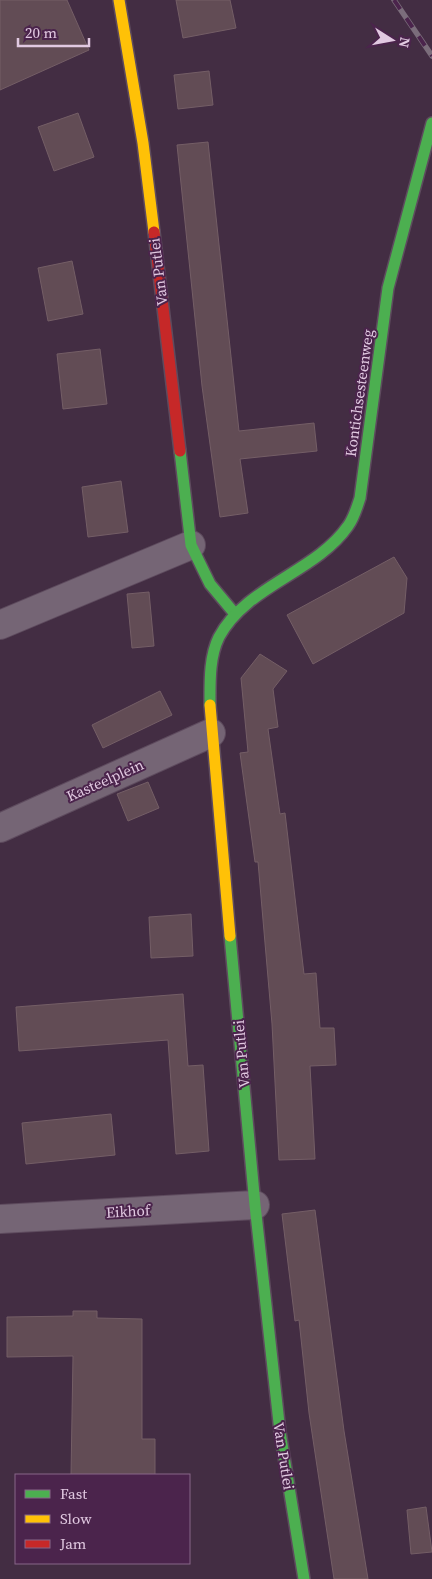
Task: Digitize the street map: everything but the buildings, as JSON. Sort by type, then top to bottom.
[{"type":"street","name":"Van Putlei","points":[[119,0],[143,143],[191,545],[210,584],[235,614],[219,638],[212,662],[211,733],[255,1206],[280,1432],[304,1579]]},
{"type":"street","name":"Kontichsesteenweg","points":[[235,614],[314,557],[347,528],[360,498],[388,288],[432,122]]},
{"type":"street","points":[[0,625],[191,545]]},
{"type":"street","name":"Kasteelplein","points":[[0,828],[211,733]]},
{"type":"street","name":"Eikhof","points":[[0,1219],[255,1206]]},
{"type":"railway","points":[[394,0],[432,56]]},
{"type":"traffic: fast","points":[[210,705],[213,653],[219,637],[231,619],[263,591],[318,556],[334,542],[352,520],[360,498],[388,288],[432,123]]},
{"type":"traffic: fast","points":[[180,451],[191,545],[210,584],[235,614]]},
{"type":"traffic: fast","points":[[230,936],[255,1205],[280,1432],[304,1579]]},
{"type":"traffic: slow","points":[[119,0],[143,143],[154,232]]},
{"type":"traffic: slow","points":[[210,705],[230,936]]},
{"type":"traffic: jam","points":[[154,232],[180,451]]}]
